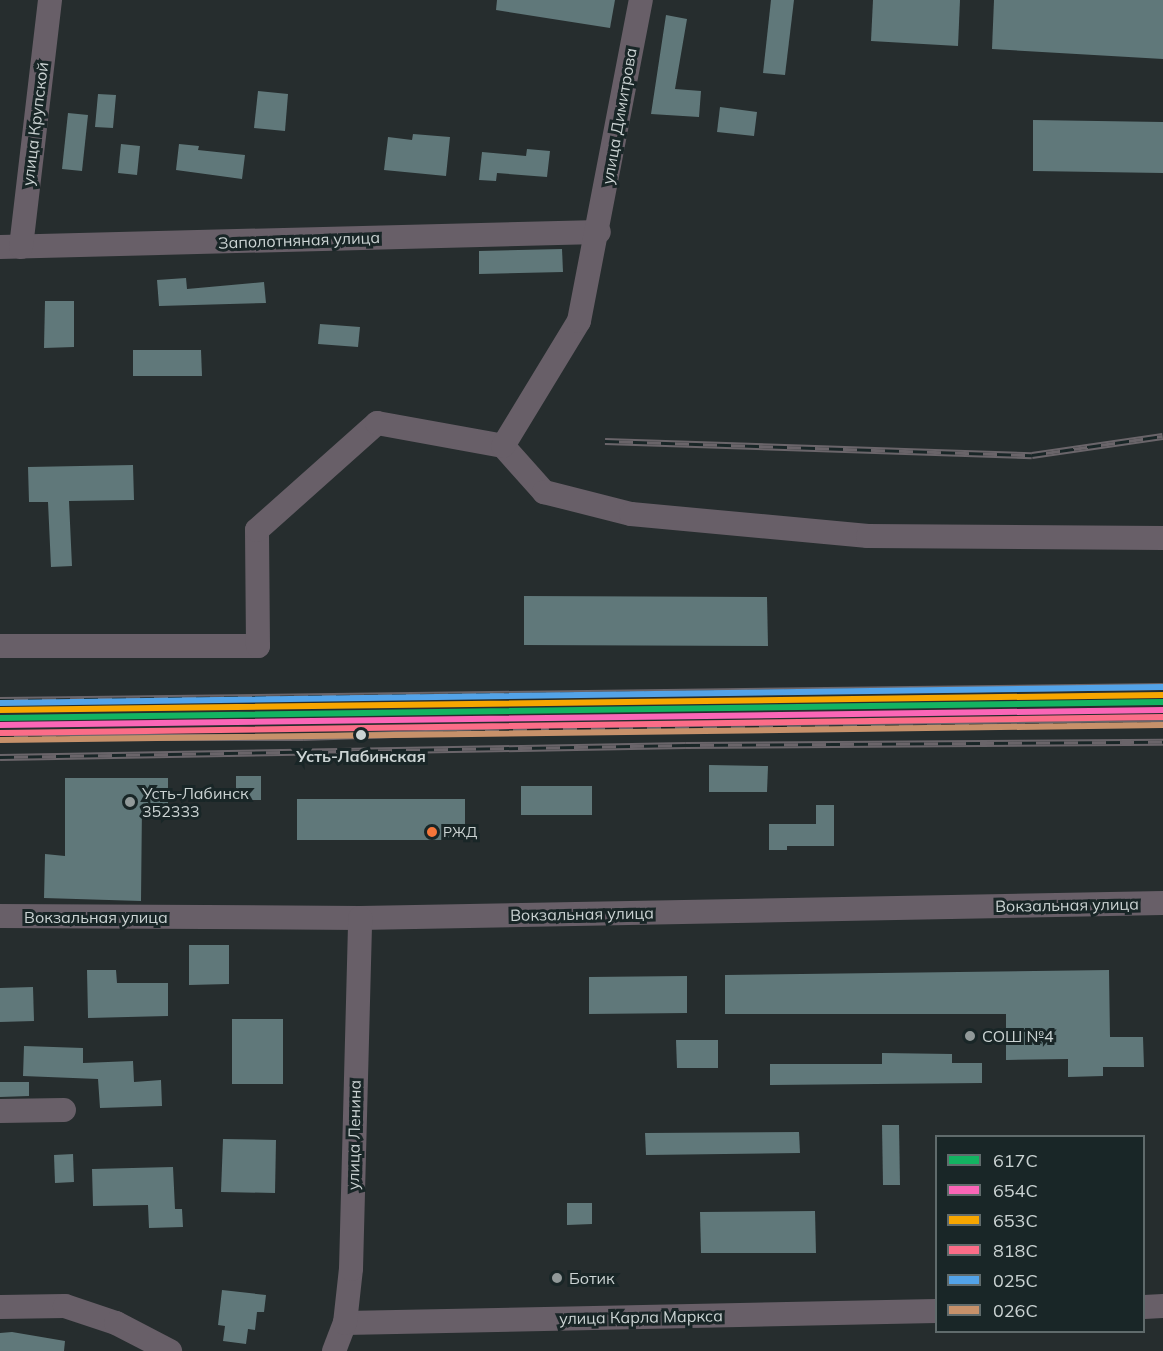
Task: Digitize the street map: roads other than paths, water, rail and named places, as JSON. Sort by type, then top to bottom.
[{"type":"street","name":"улица Крупской","points":[[10,247],[50,0]]},
{"type":"street","name":"улица Димитрова","points":[[503,446],[579,321],[599,231],[641,0]]},
{"type":"street","name":"Заполотняная улица","points":[[10,247],[599,231]]},
{"type":"street","points":[[0,646],[258,646],[257,530],[377,423],[503,446],[544,492],[631,514],[868,536],[1163,538]]},
{"type":"street","name":"Вокзальная улица","points":[[0,916],[360,918],[1163,903]]},
{"type":"street","name":"улица Ленина","points":[[334,1351],[345,1323],[351,1269],[360,918]]},
{"type":"street","points":[[0,1111],[64,1110]]},
{"type":"street","points":[[0,1307],[65,1306],[116,1323],[170,1351]]},
{"type":"street","points":[[1145,1307],[1163,1306]]},
{"type":"street","name":"улица Карла Маркса","points":[[345,1323],[935,1311]]},
{"type":"railway","points":[[605,441],[1032,455],[1163,436]]},
{"type":"railway","points":[[0,700],[1163,686]]},
{"type":"railway","points":[[0,737],[303,737],[549,729],[1163,723]]},
{"type":"railway","points":[[0,757],[686,745],[1163,742]]},
{"type":"place","name":"Усть-Лабинская","points":[[361,735]]},
{"type":"place","name":"Усть-Лабинск 352333","points":[[130,802]]},
{"type":"place","name":"РЖД","points":[[432,832]]},
{"type":"place","name":"СОШ №4","points":[[970,1036]]},
{"type":"place","name":"Ботик","points":[[557,1278]]}]
